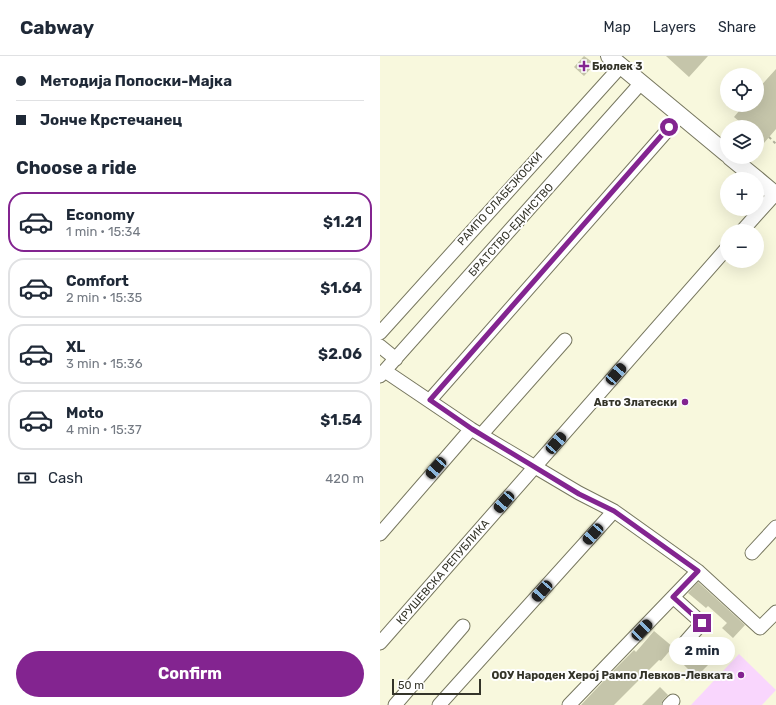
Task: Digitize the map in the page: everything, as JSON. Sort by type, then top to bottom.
[{"type":"street","points":[[615,61],[720,148]]},
{"type":"street","name":"РАМПО СЛАБЕЈКОСКИ","points":[[380,333],[615,61]]},
{"type":"street","name":"БРАТСТВО-ЕДИНСТВО","points":[[382,374],[641,83]]},
{"type":"street","points":[[430,400],[680,116]]},
{"type":"street","points":[[739,164],[748,172]]},
{"type":"street","points":[[748,224],[775,194],[764,185]]},
{"type":"street","name":"КРУШЕВСКА РЕПУБЛИКА","points":[[380,643],[720,256]]},
{"type":"street","points":[[380,534],[565,340]]},
{"type":"street","points":[[380,346],[396,359]]},
{"type":"street","points":[[382,374],[430,400],[476,432],[536,466],[579,494],[614,511],[698,571],[760,628],[776,612]]},
{"type":"street","points":[[439,705],[614,511]]},
{"type":"street","points":[[752,553],[776,527]]},
{"type":"street","points":[[569,705],[698,571]]},
{"type":"street","points":[[673,597],[702,623],[681,647]]},
{"type":"street","points":[[395,705],[463,626]]},
{"type":"path","points":[[769,137],[776,144]]},
{"type":"shaded area","points":[[739,654],[776,690],[762,705],[691,705]]},
{"type":"building","name":"Биолек 3","points":[[584,56],[595,64],[584,76],[574,67]]},
{"type":"building","points":[[666,56],[708,56],[689,77]]},
{"type":"building","points":[[776,69],[776,129],[764,143],[764,120],[738,120],[734,117],[738,112],[764,112],[764,82]]},
{"type":"building","points":[[698,582],[745,625],[733,638],[722,628],[727,623],[708,606],[706,608],[688,593]]},
{"type":"building","points":[[654,631],[673,647],[661,661],[659,660],[614,705],[581,705],[634,650],[636,652]]},
{"type":"building","points":[[695,651],[708,665],[696,677],[682,663]]},
{"type":"building","points":[[660,687],[668,695],[663,700],[661,705],[642,705]]},
{"type":"place","name":"Биолек 3","points":[[584,66]]},
{"type":"place","name":"Авто Златески","points":[[685,402]]},
{"type":"place","name":"ООУ Народен Херој Рампо Левков-Левката","points":[[741,675]]},
{"type":"route","points":[[669,127],[430,400],[472,429],[536,466],[579,494],[614,511],[698,571],[673,597],[702,623]]}]
